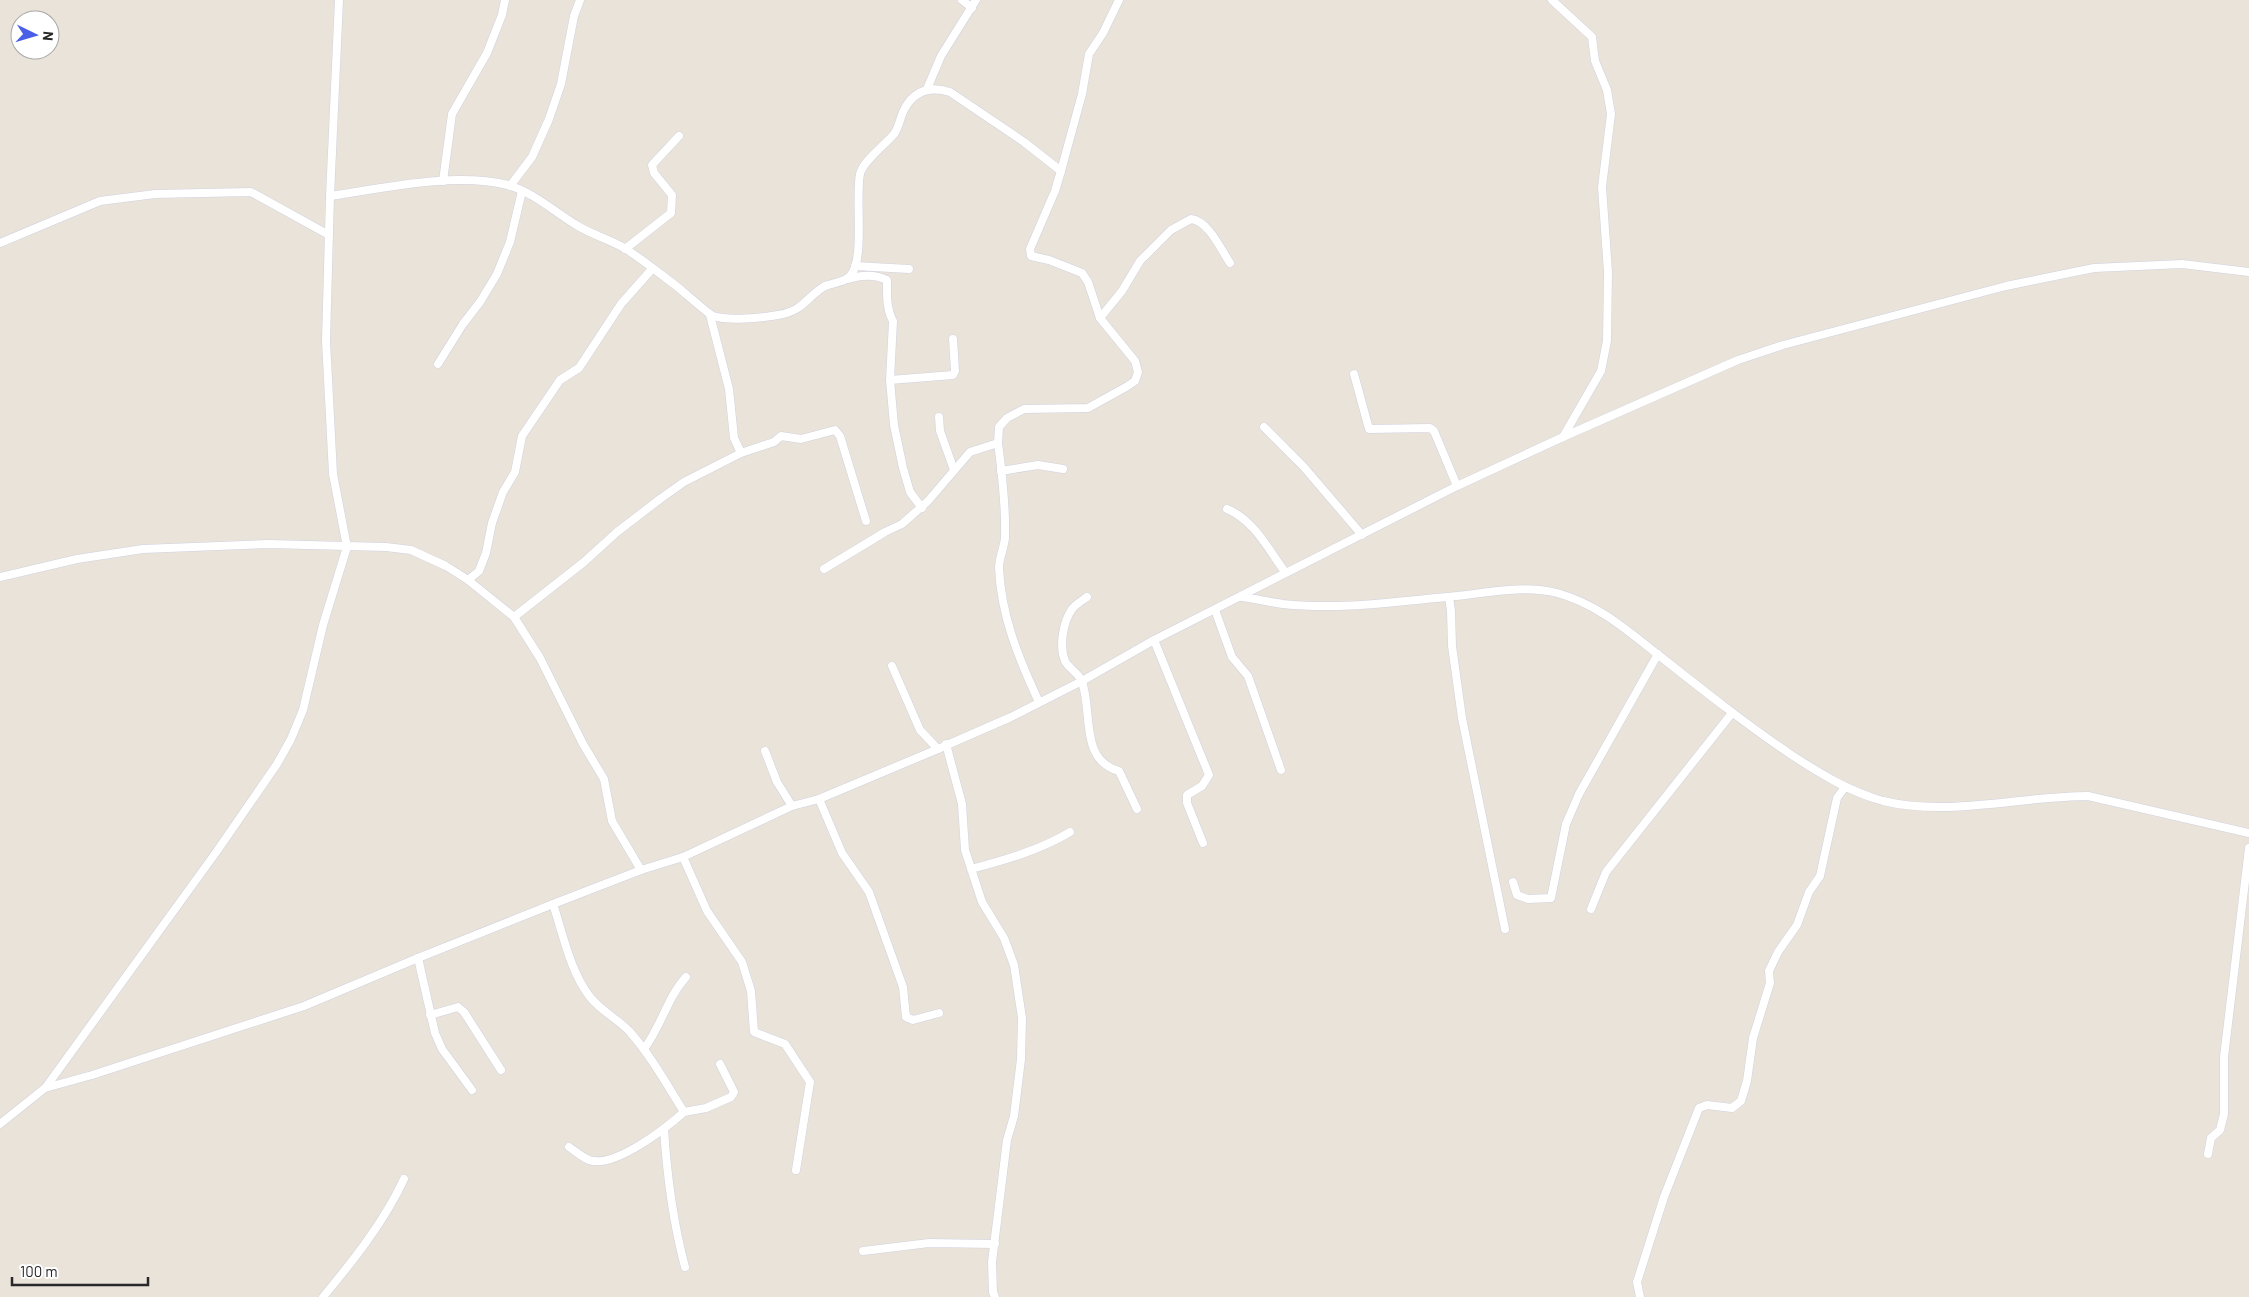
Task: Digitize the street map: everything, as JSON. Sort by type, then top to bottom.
[{"type":"street","points":[[0,1124],[45,1088],[278,764],[291,740],[303,710],[323,625],[347,547],[333,474],[326,342],[330,196],[339,0]]},
{"type":"street","points":[[443,181],[452,114],[487,53],[502,15],[505,0]]},
{"type":"street","points":[[510,186],[532,157],[549,119],[562,84],[574,16],[580,0]]},
{"type":"street","points":[[962,0],[972,8]]},
{"type":"street","points":[[927,89],[941,56],[976,0]]},
{"type":"street","points":[[1039,702],[1023,668],[1007,624],[1002,593],[999,565],[1005,539],[998,443],[1000,427],[1007,418],[1024,409],[1088,408],[1104,401],[1135,381],[1138,372],[1135,361],[1100,318],[1088,282],[1082,274],[1049,260],[1031,256],[1030,250],[1055,191],[1082,94],[1089,54],[1104,33],[1119,0]]},
{"type":"street","points":[[1552,0],[1592,37],[1595,61],[1607,90],[1611,114],[1602,187],[1608,272],[1607,341],[1601,371],[1563,437]]},
{"type":"street","points":[[843,281],[850,277],[855,266],[860,173],[873,155],[894,134],[905,108],[916,95],[927,89],[940,89],[950,92],[1024,142],[1060,171]]},
{"type":"street","points":[[625,249],[671,213],[672,195],[654,173],[652,165],[679,136]]},
{"type":"street","points":[[330,196],[443,181],[492,182],[522,191],[581,228],[625,249],[686,294],[710,316],[729,389],[734,438],[742,454]]},
{"type":"street","points":[[438,364],[497,274],[510,242],[522,191]]},
{"type":"street","points":[[0,243],[100,201],[155,194],[251,192],[329,235]]},
{"type":"street","points":[[1100,318],[1122,291],[1140,261],[1171,230],[1191,219],[1200,222],[1210,232],[1230,263]]},
{"type":"street","points":[[45,1088],[92,1075],[304,1006],[553,904],[641,870],[682,857],[792,806],[819,799],[938,749],[1011,717],[1082,681],[1154,640],[1242,597],[1285,572],[1457,486],[1738,360],[1783,345],[2006,286],[2094,268],[2182,264],[2249,272]]},
{"type":"street","points":[[855,266],[909,270]]},
{"type":"street","points":[[468,580],[479,570],[486,553],[492,523],[503,492],[515,472],[522,436],[560,380],[578,368],[621,304],[652,269]]},
{"type":"street","points":[[710,316],[724,318],[777,316],[795,312],[825,286],[859,276],[880,277],[887,280],[887,301],[889,314],[893,321],[890,380],[894,425],[910,492],[922,508]]},
{"type":"street","points":[[890,380],[953,375],[955,371],[953,339]]},
{"type":"street","points":[[1354,374],[1370,428],[1430,428],[1434,431],[1457,486]]},
{"type":"street","points":[[940,417],[940,431],[946,453],[954,470]]},
{"type":"street","points":[[1264,427],[1303,466],[1362,535]]},
{"type":"street","points":[[514,617],[584,562],[617,532],[684,482],[742,454],[774,442],[781,436],[801,439],[835,430],[840,436],[866,520]]},
{"type":"street","points":[[824,569],[885,532],[902,524],[922,508],[970,452],[998,443]]},
{"type":"street","points":[[1001,471],[1038,465],[1063,469]]},
{"type":"street","points":[[1227,509],[1237,513],[1255,529],[1285,572]]},
{"type":"street","points":[[0,578],[77,559],[143,549],[269,544],[386,547],[411,550],[446,566],[468,580],[514,617],[540,658],[583,744],[604,779],[612,821],[641,870]]},
{"type":"street","points":[[1242,597],[1284,604],[1342,606],[1523,589],[1554,592],[1589,603],[1658,654],[1751,728],[1812,769],[1845,786],[1880,800],[1904,806],[1949,806],[2066,796],[2088,796],[2249,833]]},
{"type":"street","points":[[1088,597],[1072,609],[1063,637],[1066,661],[1082,681],[1093,746],[1100,762],[1106,767],[1119,771],[1136,809]]},
{"type":"street","points":[[1449,597],[1452,611],[1452,646],[1462,718],[1505,930]]},
{"type":"street","points":[[1215,610],[1232,656],[1248,676],[1281,770]]},
{"type":"street","points":[[1154,640],[1209,775],[1202,786],[1187,795],[1188,803],[1203,843]]},
{"type":"street","points":[[1513,882],[1517,895],[1528,899],[1551,898],[1566,824],[1579,794],[1658,654]]},
{"type":"street","points":[[892,666],[920,730],[938,749]]},
{"type":"street","points":[[1591,909],[1606,872],[1732,713]]},
{"type":"street","points":[[946,744],[962,804],[965,850],[982,902],[1004,938],[1014,965],[1022,1018],[1021,1059],[1014,1116],[1007,1140],[992,1262],[993,1292],[996,1297]]},
{"type":"street","points":[[765,751],[777,782],[792,806]]},
{"type":"street","points":[[1640,1297],[1638,1282],[1664,1197],[1698,1108],[1707,1105],[1732,1108],[1741,1101],[1747,1082],[1753,1038],[1770,983],[1769,971],[1778,952],[1797,925],[1809,892],[1820,876],[1837,798],[1845,786]]},
{"type":"street","points":[[819,799],[842,854],[869,892],[903,987],[906,1017],[913,1020],[939,1013]]},
{"type":"street","points":[[971,870],[1017,856],[1056,840],[1070,832]]},
{"type":"street","points":[[2208,1154],[2211,1138],[2220,1130],[2224,1114],[2224,1057],[2249,848]]},
{"type":"street","points":[[682,857],[707,911],[742,962],[751,991],[754,1032],[785,1044],[810,1082],[796,1170]]},
{"type":"street","points":[[553,904],[572,963],[590,998],[629,1030],[684,1112]]},
{"type":"street","points":[[418,958],[430,1015],[442,1050],[472,1090]]},
{"type":"street","points":[[644,1050],[653,1037],[677,987],[686,977]]},
{"type":"street","points":[[430,1015],[458,1007],[464,1012],[501,1070]]},
{"type":"street","points":[[569,1147],[589,1160],[602,1160],[635,1148],[664,1129],[684,1112],[706,1108],[731,1097],[734,1092],[720,1064]]},
{"type":"street","points":[[664,1129],[668,1180],[678,1243],[685,1267]]},
{"type":"street","points":[[322,1297],[372,1235],[393,1203],[404,1179]]},
{"type":"street","points":[[863,1251],[929,1243],[995,1244]]}]
